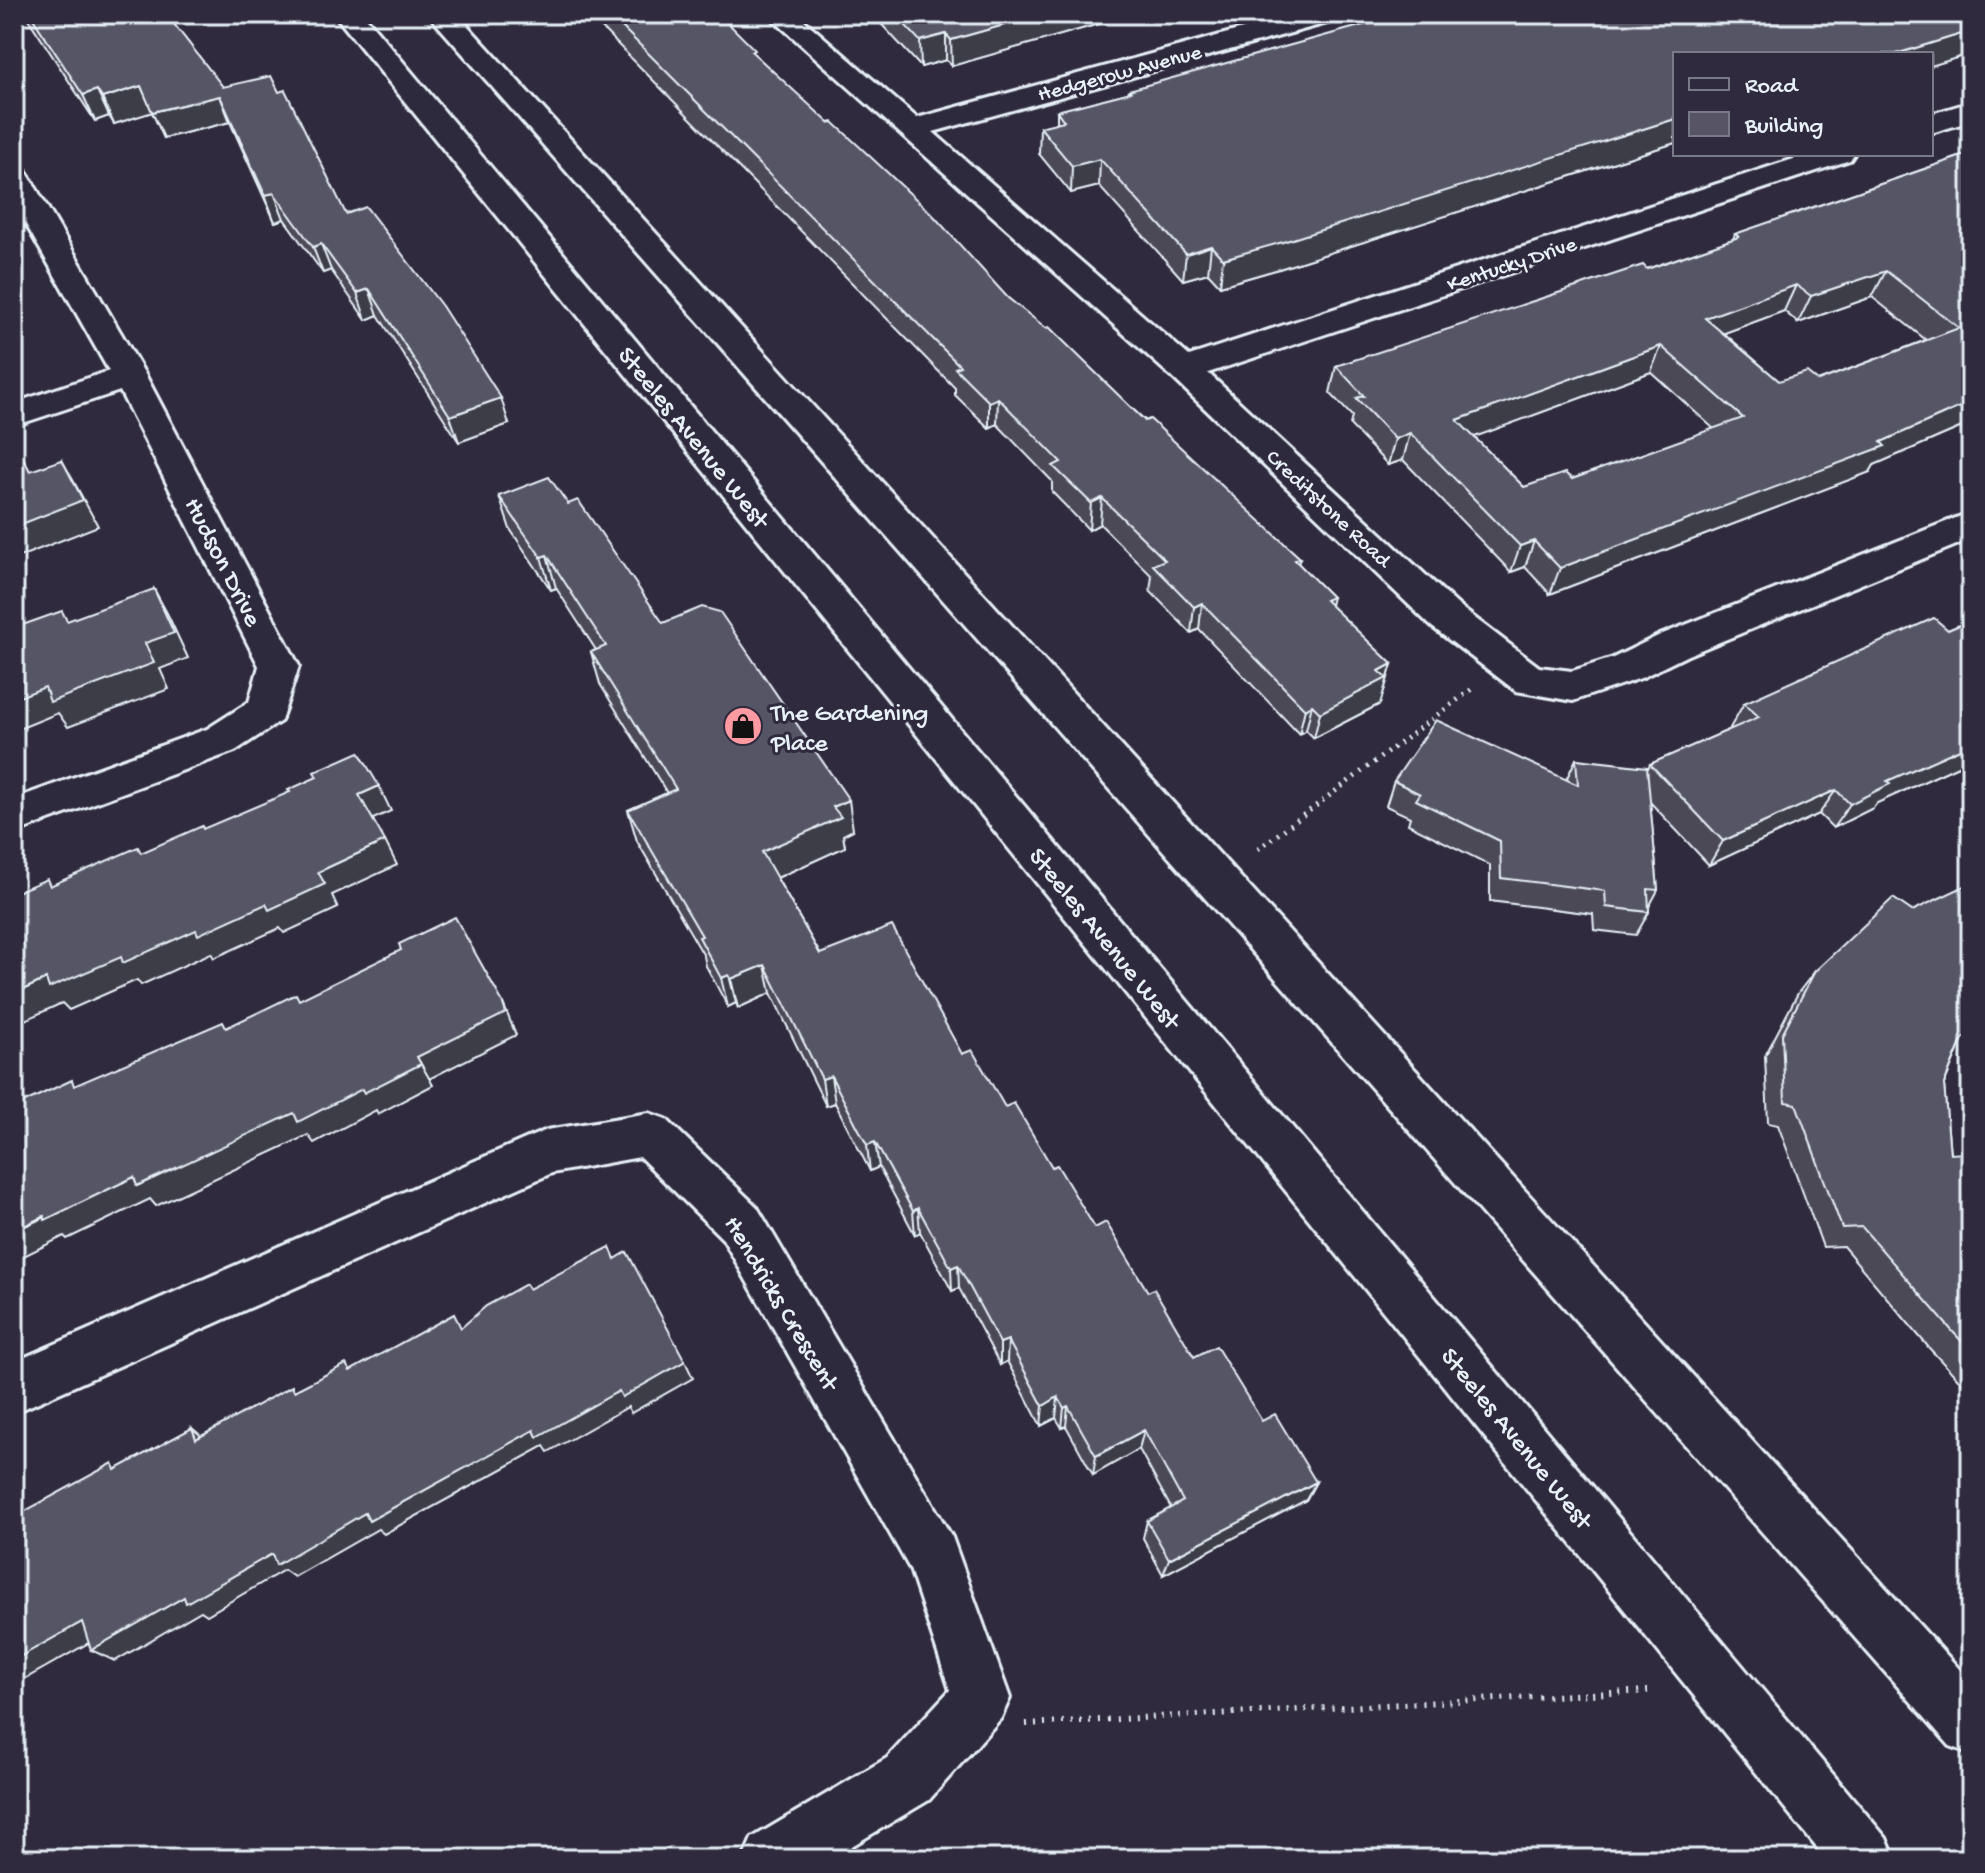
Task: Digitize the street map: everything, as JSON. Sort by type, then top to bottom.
[{"type":"street","name":"Steeles Avenue West","points":[[348,14],[1865,1859]]},
{"type":"street","points":[[442,14],[1971,1725]]},
{"type":"street","name":"Creditstone Road","points":[[781,14],[1184,369],[1445,616],[1530,681],[1573,686],[1627,668],[1674,645],[1971,525]]},
{"type":"street","name":"Hedgerow Avenue","points":[[910,129],[1328,14]]},
{"type":"street","points":[[1933,123],[1971,111]]},
{"type":"street","name":"Kentucky Drive","points":[[1184,369],[1833,156]]},
{"type":"street","name":"Hudson Drive","points":[[14,176],[129,376],[279,666],[267,710],[221,740],[14,816]]},
{"type":"street","points":[[14,415],[129,376]]},
{"type":"street","name":"Hendricks Crescent","points":[[14,1388],[547,1152],[649,1134],[740,1223],[933,1556],[981,1698],[908,1779],[773,1859]]},
{"type":"path","points":[[1258,849],[1504,664]]},
{"type":"path","points":[[954,1728],[1648,1691]]},
{"type":"building","points":[[30,14],[166,14],[223,87],[271,76],[279,92],[285,90],[346,214],[366,207],[442,306],[501,398],[450,416],[369,289],[357,293],[321,244],[313,247],[274,193],[265,195],[220,96],[152,112],[141,86],[102,98],[97,90],[83,95]]},
{"type":"building","points":[[609,14],[719,14],[755,50],[752,52],[932,214],[1008,298],[1046,328],[1049,327],[1145,421],[1150,419],[1300,558],[1295,560],[1332,597],[1325,600],[1392,664],[1379,671],[1387,678],[1320,713],[1312,705],[1305,709],[1202,603],[1194,607],[1153,565],[1165,560],[1102,498],[1091,503],[1053,466],[1061,462],[998,398],[989,402],[955,368],[960,366]]},
{"type":"building","points":[[895,14],[1043,14],[951,40],[946,34],[920,41]]},
{"type":"building","points":[[1403,14],[1971,14],[1971,31],[1903,52],[1673,52],[1673,120],[1223,259],[1211,246],[1186,254],[1100,159],[1072,166],[1040,127],[1064,121],[1057,111],[1131,92],[1129,90]]},
{"type":"building","points":[[1971,153],[1971,402],[1881,442],[1885,446],[1560,568],[1534,541],[1520,546],[1410,433],[1395,439],[1356,398],[1364,396],[1336,366],[1643,265],[1647,269],[1739,237],[1735,234]],"holes":[[[1886,271],[1959,328],[1818,381],[1807,372],[1779,381],[1705,318],[1796,285],[1811,296]],[[1661,346],[1743,418],[1572,479],[1565,473],[1524,487],[1457,420]]]},
{"type":"building","points":[[20,452],[30,471],[62,460],[83,500],[14,527],[14,455]]},
{"type":"building","points":[[549,477],[568,504],[578,500],[663,623],[702,607],[720,612],[849,800],[833,807],[841,817],[762,852],[820,954],[892,926],[962,1054],[972,1050],[1005,1107],[1014,1103],[1052,1167],[1057,1165],[1095,1228],[1106,1222],[1148,1292],[1154,1289],[1194,1357],[1216,1346],[1262,1421],[1275,1414],[1316,1482],[1169,1559],[1147,1521],[1183,1501],[1144,1430],[1096,1456],[1068,1406],[1064,1408],[1058,1397],[1043,1406],[1008,1340],[1000,1343],[958,1265],[951,1268],[918,1208],[913,1211],[875,1142],[867,1145],[831,1076],[822,1079],[765,965],[731,979],[729,975],[721,978],[699,937],[702,936],[628,810],[676,789],[591,652],[606,646],[547,555],[541,557],[499,496]]},
{"type":"building","points":[[154,589],[174,633],[145,643],[154,663],[50,702],[45,687],[14,699],[14,628],[62,611],[67,621]]},
{"type":"building","points":[[1934,618],[1948,630],[1971,620],[1971,744],[1887,781],[1890,784],[1850,804],[1836,790],[1723,841],[1650,764],[1759,717],[1744,703]]},
{"type":"building","points":[[1436,720],[1578,785],[1576,759],[1647,767],[1658,890],[1648,889],[1649,912],[1606,907],[1605,891],[1501,878],[1500,841],[1416,800],[1420,794],[1394,781]]},
{"type":"building","points":[[359,752],[379,786],[359,795],[385,841],[318,872],[325,884],[269,910],[266,904],[198,935],[196,930],[123,963],[121,957],[49,988],[46,979],[14,994],[14,893],[47,879],[50,886],[138,847],[141,853],[202,826],[203,829],[290,792],[288,790],[317,777],[314,772]]},
{"type":"building","points":[[1971,883],[1971,1031],[1962,1040],[1944,1084],[1950,1154],[1965,1153],[1971,1168],[1971,1351],[1862,1227],[1842,1228],[1796,1104],[1785,1102],[1782,1034],[1815,971],[1893,898],[1912,911]]},
{"type":"building","points":[[455,917],[506,1013],[417,1057],[421,1064],[364,1093],[362,1089],[298,1122],[294,1113],[137,1186],[134,1177],[45,1220],[44,1216],[14,1231],[14,1107],[72,1080],[74,1086],[223,1022],[226,1028],[296,994],[299,1000],[401,950],[399,944]]},
{"type":"building","points":[[610,1247],[615,1259],[627,1252],[685,1361],[622,1397],[619,1391],[537,1437],[534,1430],[369,1521],[365,1513],[276,1565],[272,1554],[186,1603],[184,1597],[91,1650],[82,1622],[14,1660],[14,1517],[113,1463],[115,1470],[192,1428],[196,1439],[292,1386],[294,1391],[346,1364],[350,1371],[454,1314],[461,1328],[486,1306],[526,1284],[529,1289]]},
{"type":"place","name":"The Gardening Place","points":[[743,726]]}]
